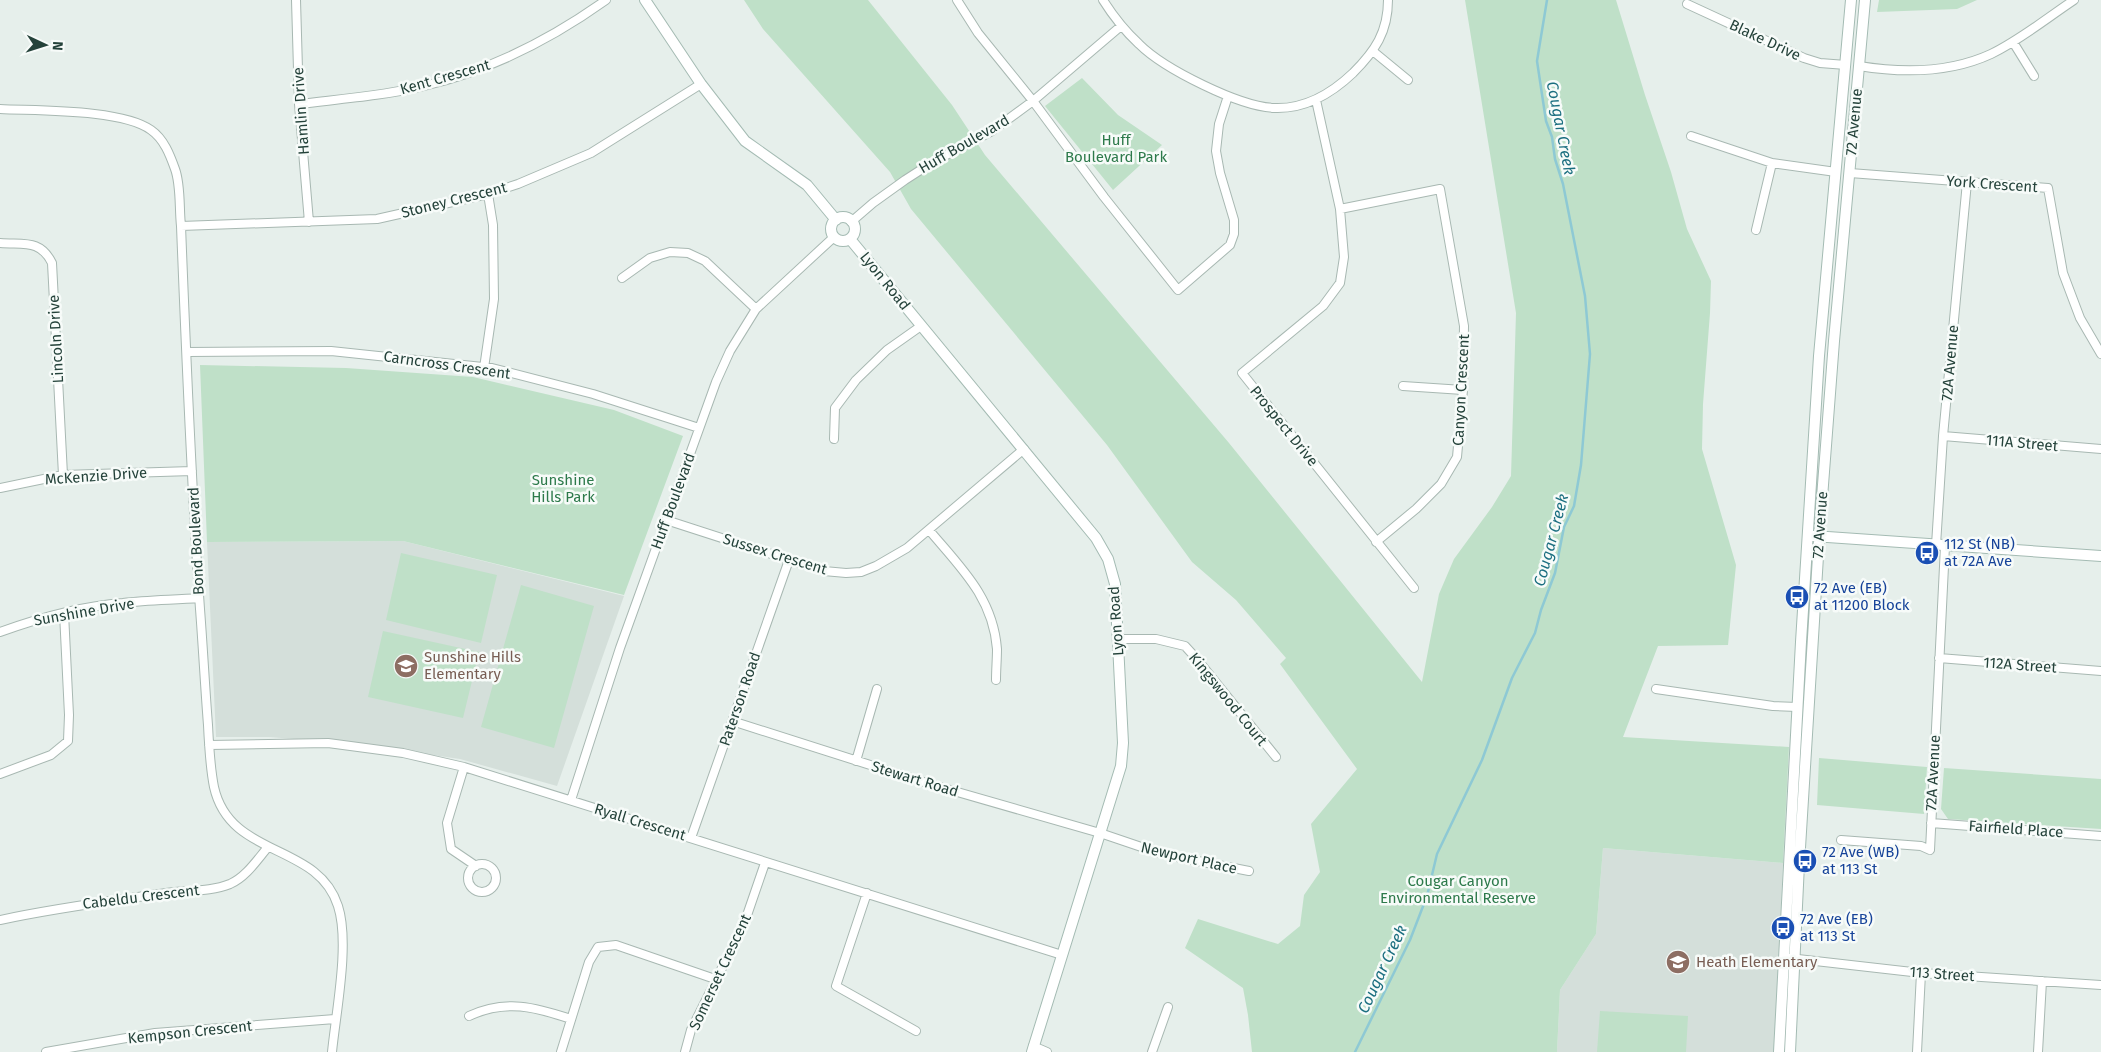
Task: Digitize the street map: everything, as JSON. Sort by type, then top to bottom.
[{"type":"main road","points":[[645,0],[701,84],[746,141],[807,185],[836,220]]},
{"type":"main road","name":"72 Avenue","points":[[1779,1052],[1797,707],[1819,356],[1851,0]]},
{"type":"main road","name":"72 Avenue","points":[[1790,1052],[1819,537],[1834,341],[1865,0]]},
{"type":"main road","points":[[843,218],[851,222],[855,231],[850,239],[841,241],[834,237],[832,230],[836,220],[843,218]]},
{"type":"main road","name":"Lyon Road","points":[[850,239],[1096,538],[1108,559],[1115,584],[1123,743],[1122,766],[1033,1049]]},
{"type":"main road","points":[[1807,535],[2101,556]]},
{"type":"street","name":"Hamlin Drive","points":[[296,0],[299,104],[309,222]]},
{"type":"street","name":"Kent Crescent","points":[[299,104],[424,86],[477,71],[522,52],[574,22],[606,0]]},
{"type":"street","points":[[957,0],[978,33],[1033,101],[1104,197],[1178,290],[1230,245],[1234,234],[1234,220],[1220,173],[1216,151],[1219,124],[1228,96]]},
{"type":"street","points":[[1103,0],[1121,26],[1140,46],[1168,65],[1228,96],[1261,107],[1276,108],[1291,107],[1316,100],[1339,87],[1374,52],[1388,16],[1388,0]]},
{"type":"street","points":[[1859,66],[1889,69],[1952,67],[1990,55],[2013,42],[2074,0]]},
{"type":"street","name":"Blake Drive","points":[[1687,4],[1804,58],[1820,63],[1846,65]]},
{"type":"street","name":"Huff Boulevard","points":[[851,222],[905,180],[933,162],[992,131],[1033,101],[1121,26]]},
{"type":"street","points":[[2013,42],[2034,76]]},
{"type":"street","points":[[1374,52],[1408,80]]},
{"type":"street","name":"Stoney Crescent","points":[[181,226],[377,219],[488,194],[518,184],[591,153],[701,84]]},
{"type":"street","name":"Prospect Drive","points":[[1316,100],[1340,209],[1344,257],[1340,283],[1324,306],[1242,374],[1414,588]]},
{"type":"street","name":"Bond Boulevard","points":[[0,109],[111,116],[136,122],[152,130],[165,145],[176,171],[181,226],[199,598],[209,744],[215,790],[222,809],[238,828],[255,841],[306,864],[319,875],[331,891],[338,905],[343,933],[332,1052]]},
{"type":"street","points":[[1691,136],[1772,163],[1836,172]]},
{"type":"street","points":[[1756,230],[1772,163]]},
{"type":"street","name":"York Crescent","points":[[1850,173],[2048,188],[2063,274],[2080,318],[2101,354]]},
{"type":"street","name":"72A Avenue","points":[[1841,840],[1921,846],[1930,850],[1939,658],[1943,436],[1967,182]]},
{"type":"street","name":"Canyon Crescent","points":[[1340,209],[1440,189],[1464,326],[1462,390],[1455,461],[1440,484],[1422,503],[1376,542]]},
{"type":"street","points":[[484,368],[494,299],[492,225],[488,194]]},
{"type":"street","name":"Huff Boulevard","points":[[571,800],[620,648],[699,428],[730,351],[756,309],[834,237]]},
{"type":"street","name":"Lincoln Drive","points":[[0,243],[36,245],[46,252],[52,263],[63,475]]},
{"type":"street","points":[[622,278],[650,258],[670,252],[688,253],[705,261],[756,309]]},
{"type":"street","points":[[834,439],[835,408],[856,380],[887,350],[921,326]]},
{"type":"street","name":"Carncross Crescent","points":[[187,352],[330,351],[484,368],[593,394],[699,428]]},
{"type":"street","points":[[1402,386],[1462,390]]},
{"type":"street","name":"111A Street","points":[[1943,436],[2101,449]]},
{"type":"street","name":"Sussex Crescent","points":[[666,520],[824,571],[861,572],[908,548],[1024,449]]},
{"type":"street","name":"McKenzie Drive","points":[[0,488],[63,475],[192,471]]},
{"type":"street","points":[[929,530],[978,588],[987,607],[996,649],[996,680]]},
{"type":"street","name":"Paterson Road","points":[[691,838],[789,560]]},
{"type":"street","name":"Sunshine Drive","points":[[0,632],[25,623],[64,613],[121,603],[199,598]]},
{"type":"street","points":[[0,774],[51,755],[68,741],[69,716],[64,613]]},
{"type":"street","name":"Kingswood Court","points":[[1118,639],[1156,639],[1185,646],[1276,758]]},
{"type":"street","name":"112A Street","points":[[1939,658],[2101,671]]},
{"type":"street","points":[[856,761],[877,689]]},
{"type":"street","points":[[1656,689],[1773,706],[1797,707]]},
{"type":"street","name":"Stewart Road","points":[[732,721],[856,761],[1100,833]]},
{"type":"street","name":"Ryall Crescent","points":[[209,744],[328,742],[402,753],[464,767],[1062,955]]},
{"type":"street","points":[[464,767],[447,823],[451,850],[476,866]]},
{"type":"street","name":"Fairfield Place","points":[[1931,823],[2101,836]]},
{"type":"street","name":"Newport Place","points":[[1100,833],[1162,854],[1249,872]]},
{"type":"street","name":"Cabeldu Crescent","points":[[0,920],[45,910],[172,892],[216,888],[231,884],[244,875],[268,846]]},
{"type":"street","name":"Somerset Crescent","points":[[685,1052],[691,1030],[744,924],[765,863]]},
{"type":"street","points":[[867,893],[836,986],[916,1031]]},
{"type":"street","points":[[561,1052],[589,962],[598,947],[616,945],[715,979]]},
{"type":"street","name":"113 Street","points":[[1784,958],[1921,973],[2101,985]]},
{"type":"street","points":[[1917,1052],[1921,973]]},
{"type":"street","points":[[2038,1052],[2042,981]]},
{"type":"street","points":[[469,1016],[486,1008],[532,1006],[571,1019]]},
{"type":"street","points":[[1152,1052],[1168,1007]]},
{"type":"street","name":"Kempson Crescent","points":[[46,1052],[155,1033],[335,1019]]},
{"type":"street","points":[[1033,1049],[1047,1052]]},
{"type":"shaded area","name":"Sunshine Hills Elementary","points":[[403,541],[624,596],[557,786],[460,759],[357,744],[269,737],[216,737],[207,542]]},
{"type":"shaded area","name":"Heath Elementary","points":[[1603,848],[1783,863],[1774,1052],[1557,1052],[1560,990],[1596,934]]},
{"type":"green space","name":"Cougar Canyon Environmental Reserve","points":[[744,0],[868,0],[952,105],[985,155],[1229,443],[1422,682],[1439,594],[1454,559],[1492,507],[1511,476],[1516,313],[1465,0],[1616,0],[1671,172],[1687,229],[1711,281],[1702,449],[1736,565],[1728,645],[1658,646],[1623,737],[1789,747],[1783,863],[1603,848],[1596,934],[1560,990],[1557,1052],[1252,1052],[1243,988],[1185,948],[1198,919],[1278,944],[1300,926],[1304,895],[1320,872],[1311,824],[1357,769],[1280,664],[1286,658],[1236,600],[1192,562],[1107,445],[911,209],[890,172],[763,29]]},
{"type":"green space","points":[[1879,0],[1977,0],[1957,9],[1877,12]]},
{"type":"green space","name":"Huff Boulevard Park","points":[[1082,78],[1118,115],[1162,145],[1113,190],[1045,106]]},
{"type":"green space","name":"Sunshine Hills Park","points":[[200,365],[346,368],[473,377],[614,410],[683,436],[624,595],[403,541],[207,542]]},
{"type":"green space","points":[[401,553],[497,575],[481,643],[386,620]]},
{"type":"green space","points":[[521,585],[594,606],[554,748],[481,727]]},
{"type":"green space","points":[[383,631],[479,652],[463,718],[368,697]]},
{"type":"green space","points":[[1819,758],[1927,767],[1924,814],[1817,805]]},
{"type":"green space","points":[[1944,768],[2101,779],[2101,829],[1948,819],[1941,809]]},
{"type":"green space","points":[[1600,1011],[1688,1016],[1686,1052],[1597,1052]]},
{"type":"waterway","name":"Cougar Creek","points":[[1355,1052],[1410,940],[1427,896],[1437,854],[1482,760],[1512,678],[1535,633],[1541,610],[1555,573],[1564,527],[1574,506],[1581,465],[1590,354],[1585,296],[1563,184],[1555,159],[1552,137],[1546,121],[1537,61],[1547,0]]},
{"type":"place","name":"112 St (NB) at 72A Ave","points":[[1927,553]]},
{"type":"place","name":"72 Ave (EB) at 11200 Block","points":[[1797,597]]},
{"type":"place","name":"Sunshine Hills Elementary","points":[[406,666]]},
{"type":"place","name":"72 Ave (WB) at 113 St","points":[[1805,861]]},
{"type":"place","name":"72 Ave (EB) at 113 St","points":[[1783,928]]},
{"type":"place","name":"Heath Elementary","points":[[1678,962]]}]
